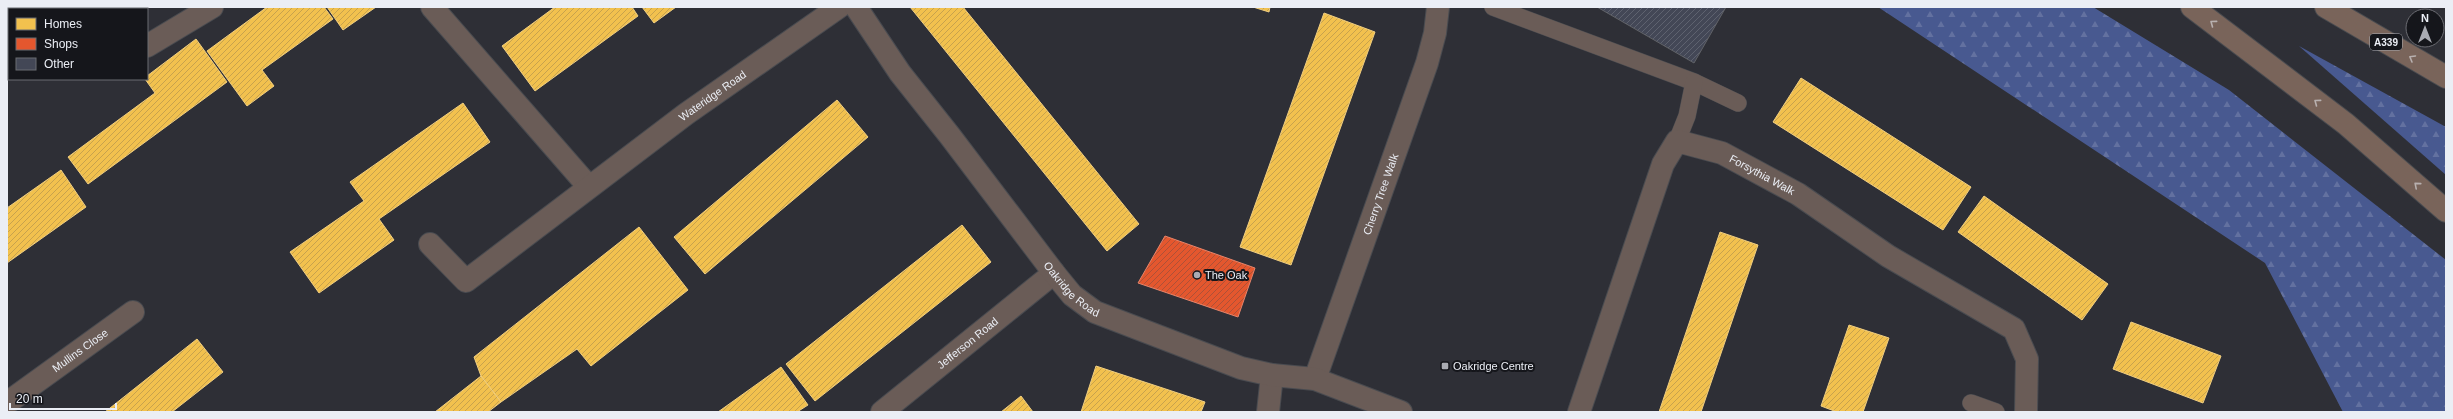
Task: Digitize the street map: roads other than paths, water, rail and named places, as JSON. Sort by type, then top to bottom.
[{"type":"highway","points":[[2192,7],[2346,124],[2446,211]]},
{"type":"highway","name":"A339","points":[[2326,7],[2446,77]]},
{"type":"street","points":[[148,45],[212,7]]},
{"type":"street","points":[[432,7],[589,187]]},
{"type":"street","name":"Wateridge Road","points":[[430,244],[466,281],[686,114],[839,7]]},
{"type":"street","name":"Oakridge Road","points":[[856,7],[900,73],[1072,295],[1095,312],[1241,368],[1272,375],[1314,379],[1401,412]]},
{"type":"street","name":"Cherry Tree Walk","points":[[1314,379],[1427,63],[1435,33],[1438,7]]},
{"type":"street","points":[[1579,412],[1662,164],[1677,141]]},
{"type":"street","name":"Forsythia Walk","points":[[1677,141],[1722,153],[1798,194],[1888,256],[2014,329],[2028,359],[2026,412]]},
{"type":"street","name":"Jefferson Road","points":[[882,412],[1054,273]]},
{"type":"street","name":"Mullins Close","points":[[7,403],[133,312]]},
{"type":"street","points":[[1268,412],[1272,375]]},
{"type":"lane","points":[[1493,7],[1694,82],[1738,103]]},
{"type":"lane","points":[[1677,141],[1687,116],[1694,82]]},
{"type":"lane","points":[[1971,403],[1996,412]]},
{"type":"place","name":"The Oak","points":[[1197,275]]},
{"type":"place","name":"Oakridge Centre","points":[[1445,366]]}]
